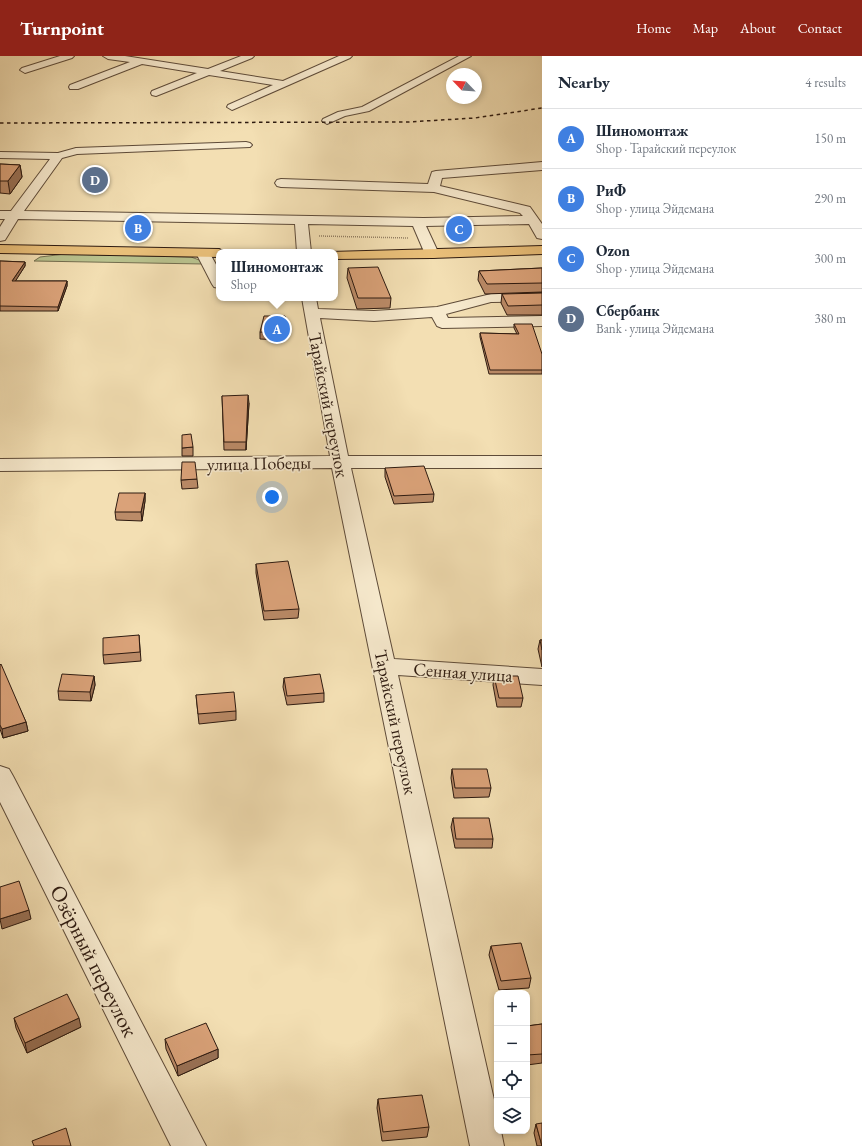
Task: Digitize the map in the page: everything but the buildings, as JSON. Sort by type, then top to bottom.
[{"type":"main road","points":[[0,248],[216,253]]},
{"type":"main road","points":[[338,255],[432,254],[542,250]]},
{"type":"street","points":[[25,70],[69,56]]},
{"type":"street","points":[[108,56],[283,84]]},
{"type":"street","points":[[74,87],[158,56]]},
{"type":"street","points":[[156,93],[250,56]]},
{"type":"street","points":[[232,107],[347,56]]},
{"type":"street","points":[[327,121],[342,114],[365,109],[466,56]]},
{"type":"street","points":[[0,155],[58,156],[76,151],[246,144]]},
{"type":"street","points":[[0,237],[58,156]]},
{"type":"street","points":[[434,188],[436,175],[542,166]]},
{"type":"street","points":[[281,183],[434,188],[529,215],[542,234]]},
{"type":"street","points":[[0,215],[418,222],[529,215],[542,207]]},
{"type":"street","points":[[301,220],[304,249]]},
{"type":"street","points":[[418,222],[432,254]]},
{"type":"street","points":[[203,253],[216,276]]},
{"type":"street","points":[[310,306],[374,316],[437,312],[490,298],[542,297]]},
{"type":"street","name":"Тарайский переулок","points":[[310,306],[340,462],[488,1146]]},
{"type":"street","points":[[437,312],[442,322],[542,321]]},
{"type":"street","name":"улица Победы","points":[[0,465],[542,462]]},
{"type":"street","name":"Сенная улица","points":[[384,666],[542,678]]},
{"type":"street","name":"Озёрный переулок","points":[[0,776],[189,1146]]},
{"type":"green space","points":[[65,254],[191,257],[202,261],[203,264],[34,261],[40,257]]},
{"type":"railway","points":[[0,123],[408,122],[475,118],[542,108]]},
{"type":"place","name":"Сбербанк","points":[[95,180]]},
{"type":"place","name":"РиФ","points":[[138,228]]},
{"type":"place","name":"Ozon","points":[[459,229]]},
{"type":"place","name":"Шиномонтаж","points":[[277,329]]}]
